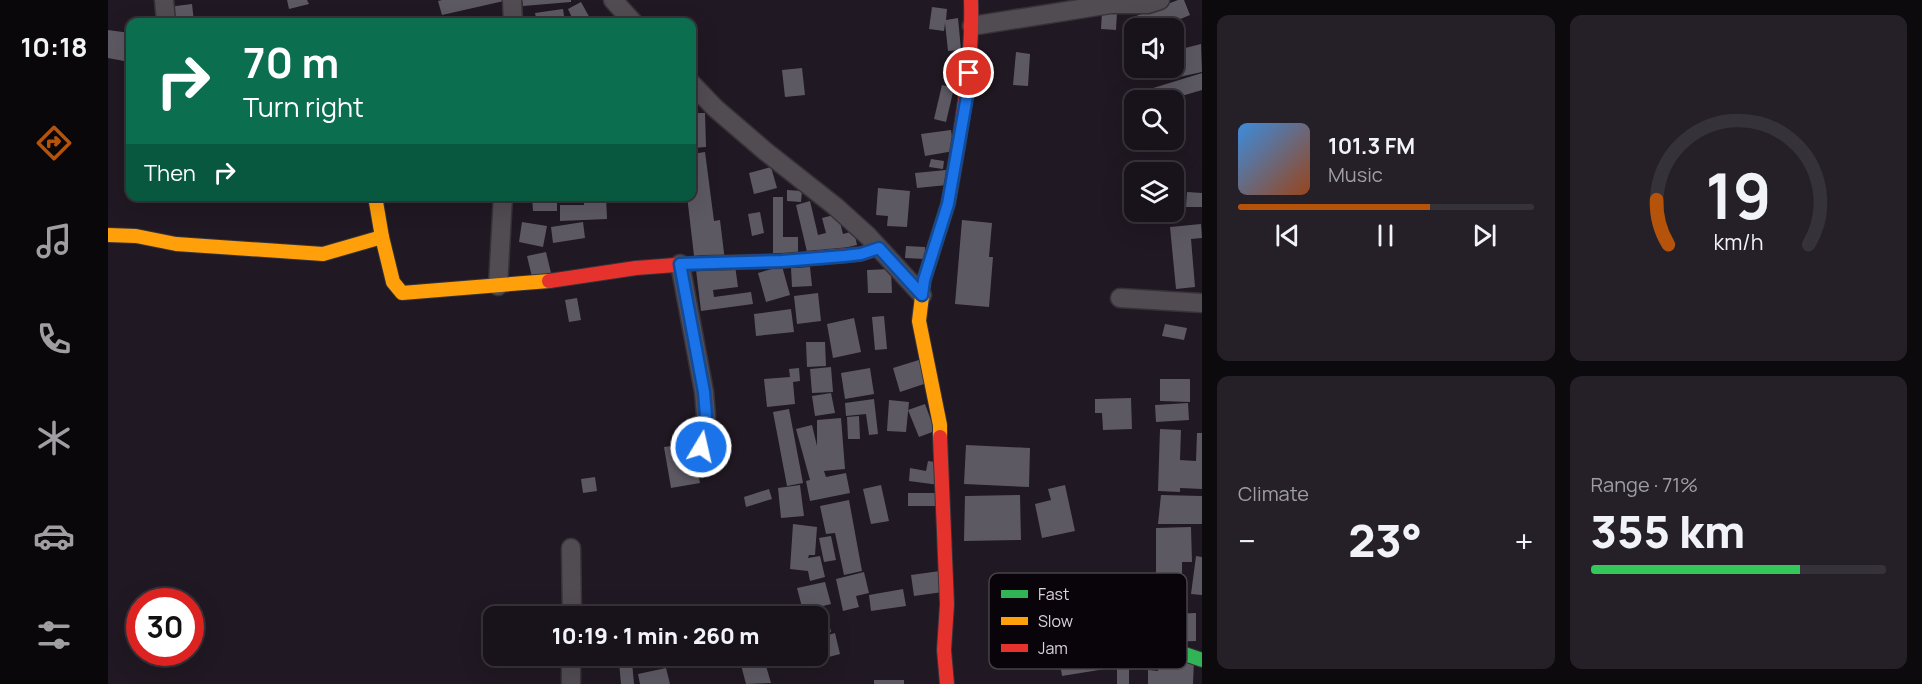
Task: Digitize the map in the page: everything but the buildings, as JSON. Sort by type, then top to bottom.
[{"type":"street","points":[[164,0],[166,18]]},
{"type":"street","points":[[512,0],[513,18]]},
{"type":"street","points":[[613,0],[629,18]]},
{"type":"street","points":[[946,684],[944,650],[947,604],[940,425],[919,321],[924,280],[948,204],[967,96],[972,26],[971,0]]},
{"type":"street","points":[[972,26],[1111,4],[1148,4],[1160,0]]},
{"type":"street","points":[[696,88],[715,108],[765,151],[836,207],[879,248],[922,295]]},
{"type":"street","points":[[376,201],[393,282],[402,293],[543,282],[680,264],[782,261],[844,256],[861,254],[879,248]]},
{"type":"street","points":[[498,286],[502,201]]},
{"type":"street","points":[[108,235],[136,236],[176,244],[323,254],[382,237]]},
{"type":"street","points":[[680,264],[704,392],[706,416],[701,447]]},
{"type":"street","points":[[1120,298],[1202,303]]},
{"type":"street","points":[[571,549],[572,606]]},
{"type":"street","points":[[1187,655],[1202,660]]},
{"type":"street","points":[[571,666],[571,684]]},
{"type":"traffic: fast","points":[[1187,655],[1202,660]]},
{"type":"traffic: slow","points":[[940,437],[940,425],[919,321],[924,280],[951,188]]},
{"type":"traffic: slow","points":[[376,201],[393,282],[402,293],[549,281]]},
{"type":"traffic: slow","points":[[108,235],[136,236],[176,244],[323,254],[382,237]]},
{"type":"traffic: jam","points":[[951,188],[963,118],[970,48],[971,0]]},
{"type":"traffic: jam","points":[[549,281],[636,268],[702,263],[782,261],[861,254],[879,248]]},
{"type":"traffic: jam","points":[[940,437],[947,604],[944,650],[947,684]]},
{"type":"route","points":[[701,447],[706,416],[704,392],[680,264],[782,261],[861,254],[879,248],[922,295],[924,280],[948,204],[969,73]]}]
